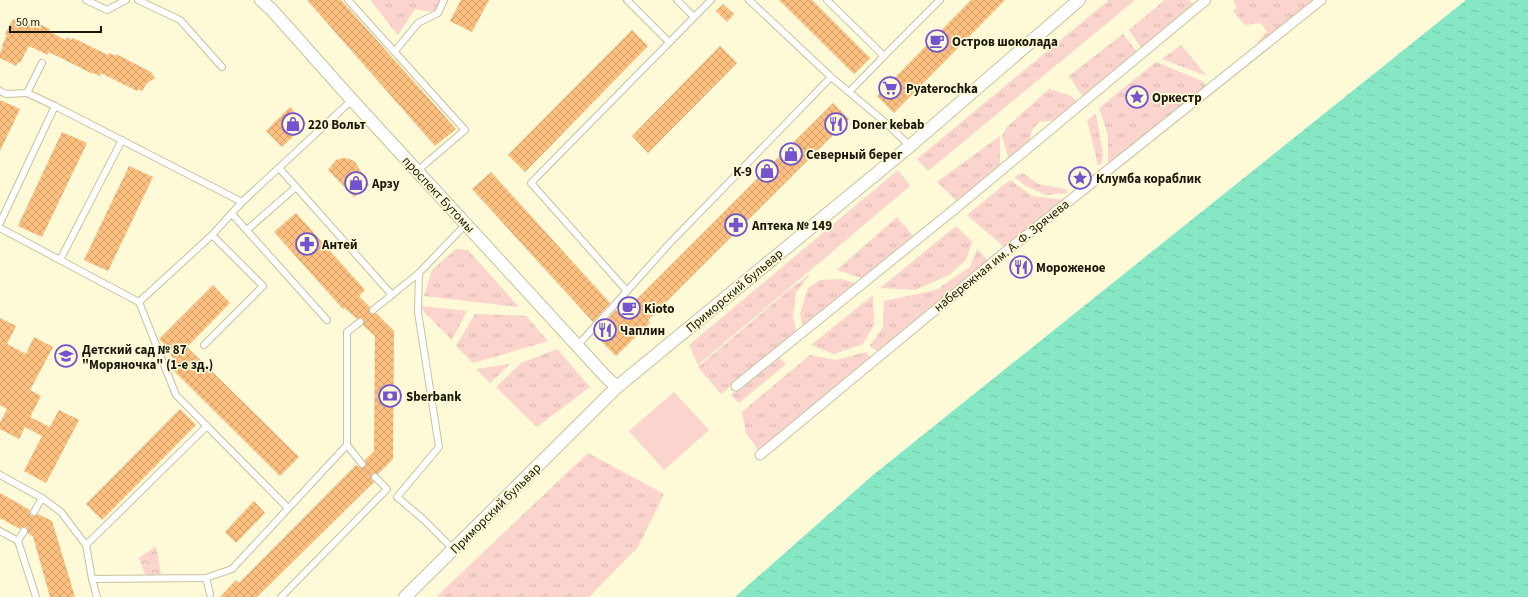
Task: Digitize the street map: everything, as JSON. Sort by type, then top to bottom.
[{"type":"street","name":"проспект Бутомы","points":[[261,0],[272,10],[352,100],[578,345],[606,378],[617,387]]},
{"type":"street","name":"Приморский бульвар","points":[[405,597],[617,387],[910,146],[1079,0]]},
{"type":"street","points":[[736,386],[956,208],[1206,0]]},
{"type":"street","name":"набережная им. А. Ф. Зрячева","points":[[760,455],[1004,252],[1321,0]]},
{"type":"lane","points":[[86,0],[106,10],[126,0]]},
{"type":"lane","points":[[138,0],[180,20],[222,67]]},
{"type":"lane","points":[[348,0],[465,130],[417,171]]},
{"type":"lane","points":[[395,51],[418,23],[438,13],[444,0]]},
{"type":"lane","points":[[627,0],[669,42]]},
{"type":"lane","points":[[677,0],[694,17]]},
{"type":"lane","points":[[627,291],[531,183],[711,0]]},
{"type":"lane","points":[[749,0],[831,77],[887,124],[910,146]]},
{"type":"lane","points":[[827,0],[884,56]]},
{"type":"lane","points":[[848,92],[940,0]]},
{"type":"lane","points":[[27,93],[42,63]]},
{"type":"lane","points":[[578,345],[669,244],[831,77]]},
{"type":"lane","points":[[0,91],[6,94],[27,93],[242,202]]},
{"type":"lane","points":[[139,302],[212,235],[242,202],[352,100]]},
{"type":"lane","points":[[0,223],[55,106]]},
{"type":"lane","points":[[60,260],[122,140]]},
{"type":"lane","points":[[279,168],[392,295]]},
{"type":"lane","points":[[247,230],[296,187]]},
{"type":"lane","points":[[232,214],[327,320]]},
{"type":"lane","points":[[373,310],[419,273],[466,224]]},
{"type":"lane","points":[[0,228],[139,302],[176,395],[288,508]]},
{"type":"lane","points":[[204,345],[263,286],[212,235]]},
{"type":"lane","points":[[397,497],[439,447],[418,312],[419,273]]},
{"type":"lane","points":[[360,322],[347,332],[347,445],[362,464]]},
{"type":"lane","points":[[86,545],[207,426]]},
{"type":"lane","points":[[92,579],[206,578],[232,570],[347,445]]},
{"type":"lane","points":[[0,475],[42,498],[61,512],[86,545],[97,597]]},
{"type":"lane","points":[[375,477],[424,520],[453,549]]},
{"type":"lane","points":[[281,597],[387,489]]},
{"type":"lane","points":[[34,512],[42,498]]},
{"type":"lane","points":[[0,531],[18,541],[36,597]]},
{"type":"lane","points":[[18,541],[24,531]]},
{"type":"lane","points":[[206,578],[210,594]]},
{"type":"green space","points":[[370,0],[443,0],[438,13],[415,9],[398,35]]},
{"type":"green space","points":[[1109,0],[1135,0],[928,171],[917,159]]},
{"type":"green space","points":[[1165,0],[1189,0],[1193,4],[1142,49],[1129,30]]},
{"type":"green space","points":[[1313,0],[1259,44],[1257,42],[1267,32],[1261,23],[1245,25],[1233,11],[1237,8],[1233,1]]},
{"type":"green space","points":[[1123,34],[1137,52],[1083,97],[1069,76]]},
{"type":"green space","points":[[1181,45],[1207,76],[1162,59]]},
{"type":"green space","points":[[1156,62],[1202,81],[1207,87],[1108,165],[1108,135],[1099,108]]},
{"type":"green space","points":[[1049,89],[1069,95],[1079,103],[1058,120],[1039,122],[1032,130],[1028,146],[1009,160],[1002,136],[1007,127]]},
{"type":"green space","points":[[1096,114],[1103,155],[1101,165],[1098,165],[1087,120]]},
{"type":"green space","points":[[1000,136],[1000,167],[958,202],[937,182]]},
{"type":"green space","points":[[898,170],[910,186],[698,365],[689,345]]},
{"type":"green space","points":[[1023,173],[1038,184],[1065,189],[1068,193],[1046,195],[1026,186],[1014,177]]},
{"type":"green space","points":[[1010,180],[1032,196],[1064,200],[1004,247],[967,215]]},
{"type":"green space","points":[[897,217],[914,237],[865,279],[837,270]]},
{"type":"green space","points":[[956,226],[972,242],[966,260],[949,275],[915,290],[880,288]]},
{"type":"green space","points":[[456,249],[468,250],[519,307],[424,296],[432,270]]},
{"type":"green space","points":[[977,249],[992,265],[898,343],[894,338],[877,351],[870,346],[883,327],[884,301],[936,290],[970,267]]},
{"type":"green space","points":[[810,274],[796,293],[793,316],[796,333],[721,394],[698,367]]},
{"type":"green space","points":[[842,279],[858,284],[803,328],[800,314],[808,288],[820,280]]},
{"type":"green space","points":[[873,295],[874,325],[863,344],[834,354],[811,345]]},
{"type":"green space","points":[[422,306],[467,311],[452,340],[424,312]]},
{"type":"green space","points":[[475,314],[526,316],[548,341],[473,363],[456,346]]},
{"type":"green space","points":[[557,349],[590,387],[537,427],[496,387],[521,363]]},
{"type":"green space","points":[[866,352],[871,358],[759,451],[746,433],[742,412],[810,355],[836,360]]},
{"type":"green space","points":[[780,358],[786,364],[739,403],[731,395]]},
{"type":"green space","points":[[510,364],[490,383],[476,369]]},
{"type":"green space","points":[[674,392],[709,430],[664,470],[629,431]]},
{"type":"green space","points":[[588,453],[664,494],[638,547],[589,597],[436,597]]},
{"type":"green space","points":[[156,546],[161,574],[146,576],[139,558]]},
{"type":"water","points":[[1466,0],[1528,0],[1528,597],[735,597],[873,475]]},
{"type":"building","points":[[307,0],[341,0],[456,129],[435,146]]},
{"type":"building","points":[[461,0],[489,0],[472,32],[450,21]]},
{"type":"building","points":[[779,0],[812,0],[870,58],[854,74]]},
{"type":"building","points":[[971,0],[1005,0],[894,113],[877,96]]},
{"type":"building","points":[[723,4],[734,14],[727,22],[716,11]]},
{"type":"building","points":[[13,19],[25,24],[26,22],[37,28],[39,24],[50,29],[49,31],[65,40],[67,37],[72,40],[73,38],[108,55],[109,53],[115,56],[116,54],[151,72],[155,78],[147,83],[142,91],[138,89],[137,91],[101,73],[100,76],[94,73],[93,74],[49,52],[48,55],[29,46],[20,63],[18,62],[16,66],[0,58],[2,46],[7,35],[5,34]]},
{"type":"building","points":[[632,30],[648,46],[525,172],[508,155]]},
{"type":"building","points":[[720,46],[737,63],[648,153],[632,136]]},
{"type":"building","points":[[0,100],[20,109],[0,151]]},
{"type":"building","points":[[833,103],[849,119],[648,320],[650,323],[616,356],[597,337],[602,332],[599,329],[616,310],[620,314],[630,303],[632,304]]},
{"type":"building","points":[[290,107],[306,124],[282,147],[266,131]]},
{"type":"building","points":[[62,132],[87,143],[42,237],[18,226]]},
{"type":"building","points":[[343,158],[350,159],[355,162],[369,185],[354,197],[328,170],[336,160]]},
{"type":"building","points":[[129,166],[153,177],[108,271],[84,260]]},
{"type":"building","points":[[491,172],[610,303],[593,322],[472,189]]},
{"type":"building","points":[[296,213],[365,290],[359,296],[370,307],[370,313],[376,313],[394,331],[393,459],[378,474],[372,474],[371,478],[374,482],[257,597],[220,597],[236,580],[239,583],[356,465],[361,468],[365,467],[365,460],[374,451],[375,336],[363,325],[363,319],[357,319],[345,308],[343,309],[274,232]]},
{"type":"building","points":[[213,285],[230,303],[187,347],[299,457],[280,476],[170,367],[175,360],[170,354],[172,352],[159,339]]},
{"type":"building","points":[[0,318],[16,326],[7,344],[26,354],[34,337],[53,347],[30,390],[41,396],[30,417],[50,427],[59,410],[79,420],[46,483],[24,471],[42,436],[25,427],[19,439],[0,429],[0,423],[7,409],[0,405]]},
{"type":"building","points":[[180,409],[196,425],[102,520],[86,504]]},
{"type":"building","points":[[0,493],[30,510],[30,514],[32,516],[36,516],[38,514],[52,521],[75,597],[50,597],[33,536],[28,533],[28,529],[26,527],[22,527],[20,529],[0,518]]},
{"type":"building","points":[[254,501],[265,513],[236,543],[225,532]]},
{"type":"place","name":"Остров шоколада","points":[[937,41]]},
{"type":"place","name":"Pyaterochka","points":[[890,88]]},
{"type":"place","name":"Оркестр","points":[[1137,97]]},
{"type":"place","name":"220 Вольт","points":[[293,124]]},
{"type":"place","name":"Doner kebab","points":[[836,124]]},
{"type":"place","name":"Северный берег","points":[[791,154]]},
{"type":"place","name":"К-9","points":[[767,171]]},
{"type":"place","name":"Клумба кораблик","points":[[1080,178]]},
{"type":"place","name":"Арзу","points":[[356,183]]},
{"type":"place","name":"Аптека № 149","points":[[736,225]]},
{"type":"place","name":"Антей","points":[[307,244]]},
{"type":"place","name":"Мороженое","points":[[1021,267]]},
{"type":"place","name":"Kioto","points":[[629,308]]},
{"type":"place","name":"Чаплин","points":[[605,330]]},
{"type":"place","name":"Детский сад № 87 \"Моряночка\" (1-е зд.)","points":[[66,356]]},
{"type":"place","name":"Sberbank","points":[[390,396]]}]
